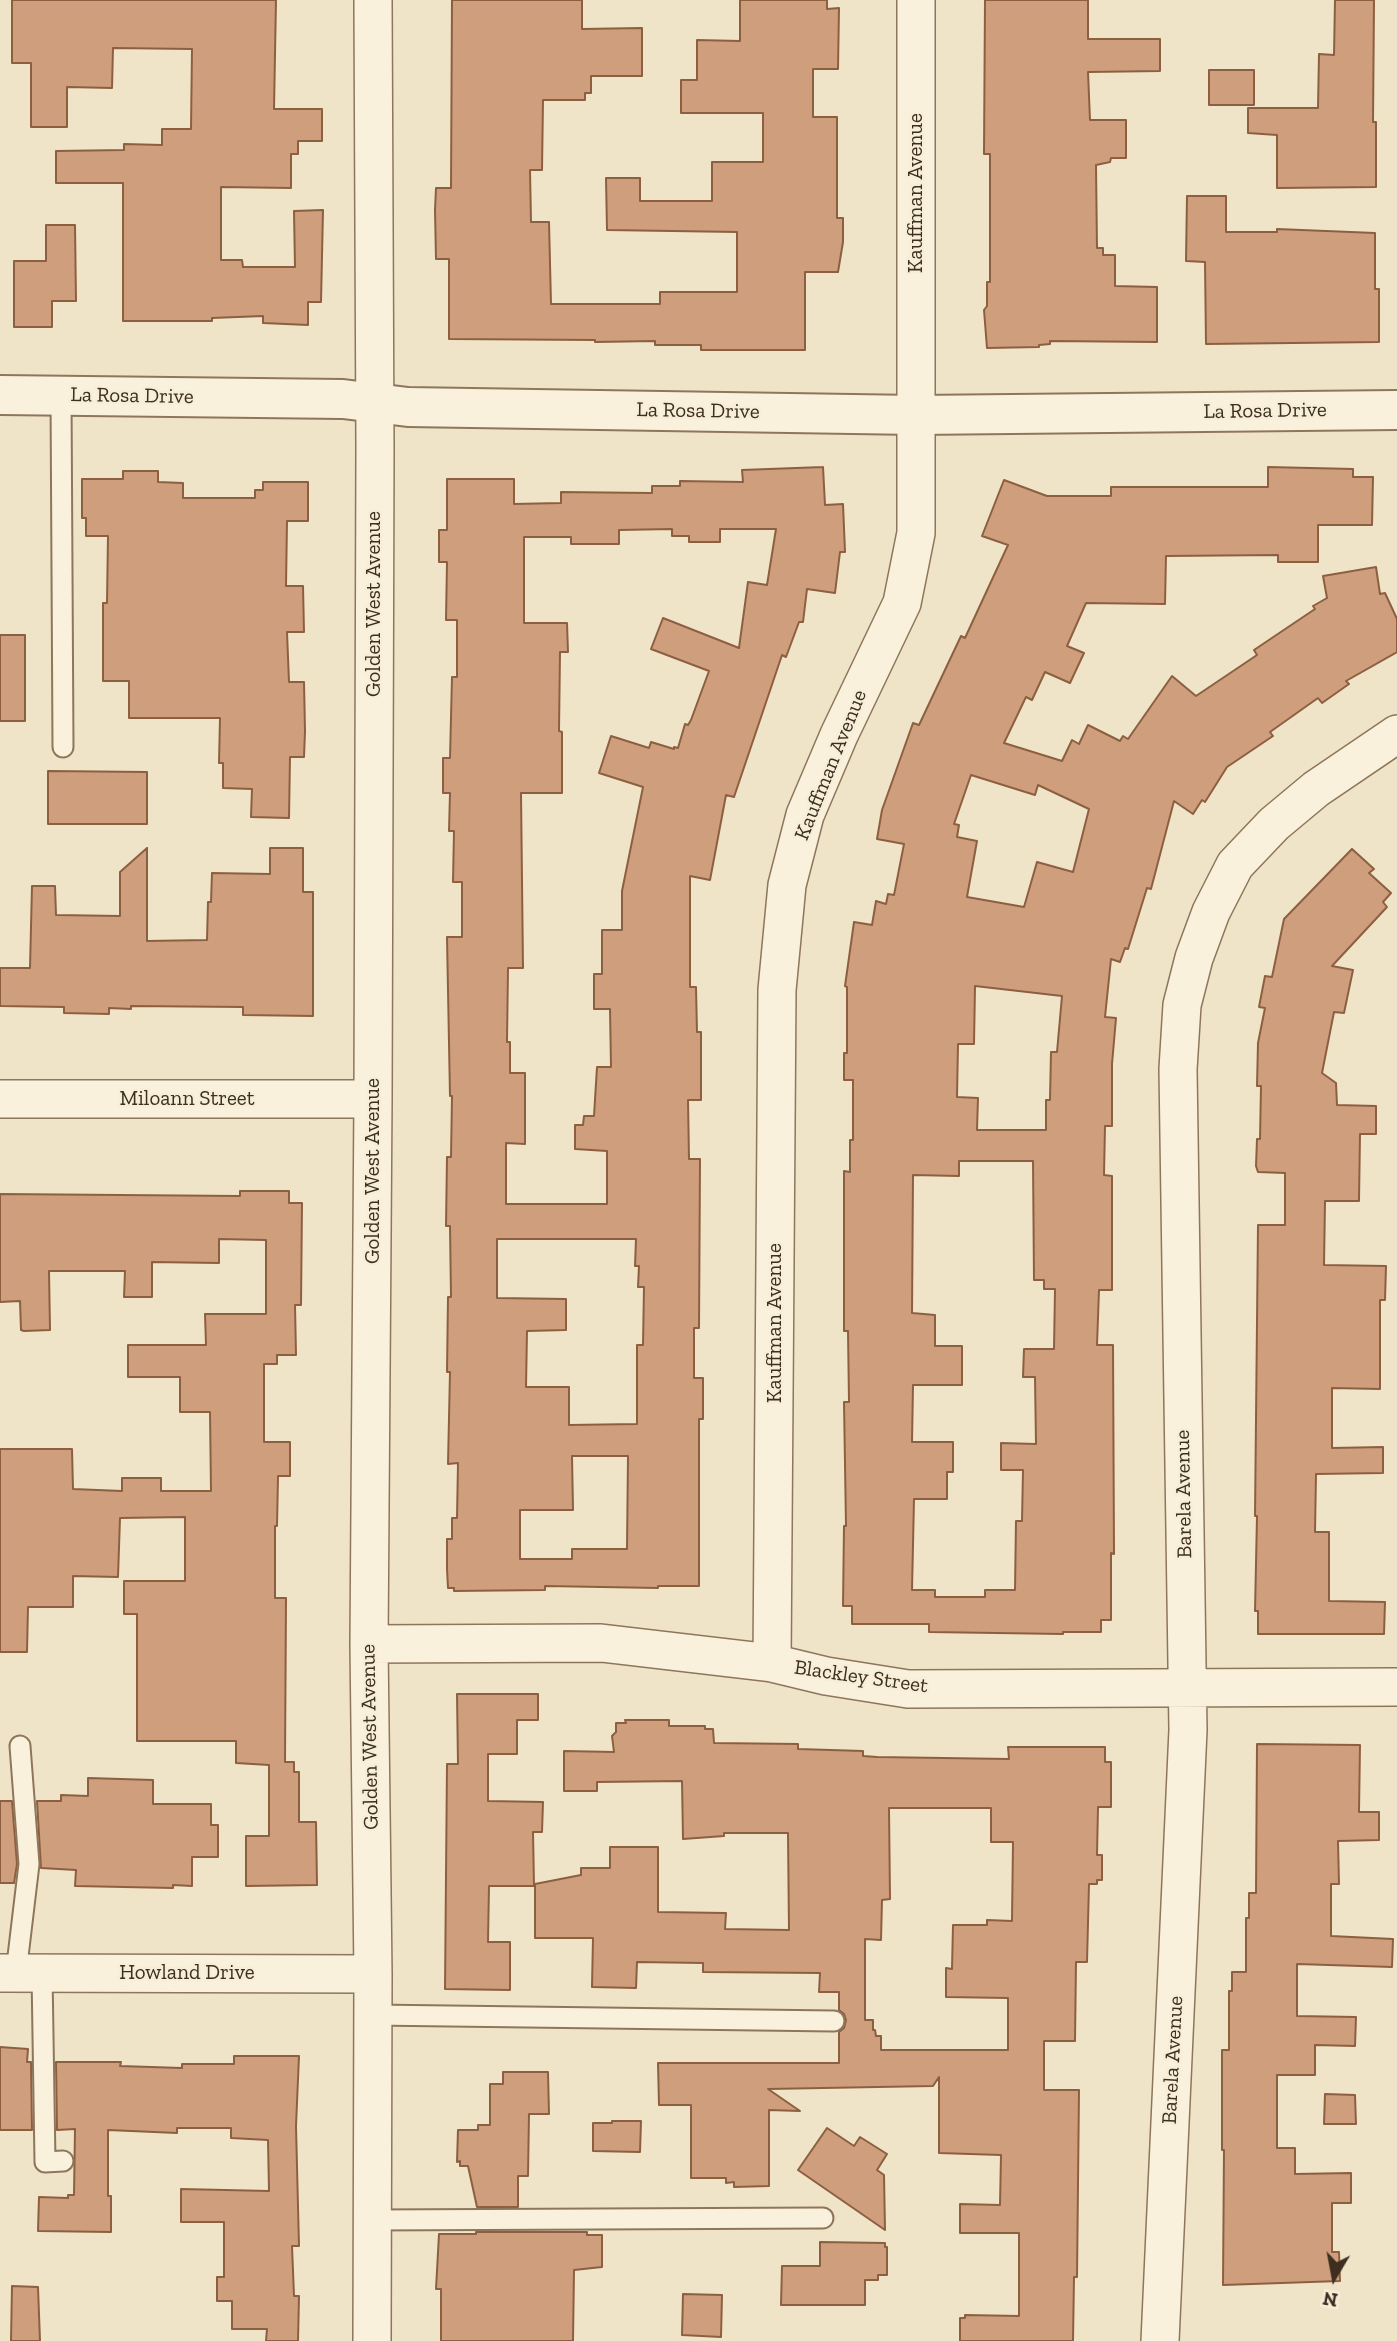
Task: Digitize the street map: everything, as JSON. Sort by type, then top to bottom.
[{"type":"street","name":"Golden West Avenue","points":[[372,2341],[373,1974],[369,1644],[373,1099],[373,0]]},
{"type":"street","name":"Kauffman Avenue","points":[[772,1663],[777,990],[787,885],[806,815],[839,735],[902,603],[916,533],[916,0]]},
{"type":"street","name":"La Rosa Drive","points":[[0,395],[343,399],[408,407],[916,415],[1397,410]]},
{"type":"street","name":"Barela Avenue","points":[[1160,2341],[1188,1730],[1178,1069],[1182,1006],[1198,947],[1211,912],[1235,865],[1274,824],[1316,789],[1397,734]]},
{"type":"street","name":"Miloann Street","points":[[0,1099],[373,1099]]},
{"type":"street","name":"Blackley Street","points":[[369,1644],[601,1643],[772,1663],[826,1676],[908,1689],[1397,1687]]},
{"type":"street","name":"Howland Drive","points":[[19,1973],[373,1974]]},
{"type":"lane","points":[[61,396],[63,747]]},
{"type":"lane","points":[[20,1745],[29,1864],[19,1973],[45,2162],[64,2161]]},
{"type":"lane","points":[[373,2015],[834,2021]]},
{"type":"lane","points":[[373,2220],[823,2218]]},
{"type":"building","points":[[12,0],[276,0],[274,109],[322,109],[322,141],[298,141],[298,154],[291,154],[291,188],[221,187],[221,260],[242,260],[243,267],[295,267],[294,211],[323,210],[321,302],[308,302],[308,325],[263,323],[263,316],[212,318],[212,321],[123,321],[123,183],[56,183],[56,151],[124,150],[124,144],[162,145],[162,129],[191,129],[192,49],[113,48],[112,88],[67,87],[67,127],[31,127],[31,63],[12,63]]},
{"type":"building","points":[[452,0],[582,0],[582,29],[642,28],[642,76],[591,76],[591,93],[585,93],[585,100],[543,100],[542,170],[530,170],[531,222],[549,222],[551,304],[660,304],[660,292],[737,292],[737,232],[607,230],[606,178],[640,178],[640,201],[712,201],[712,162],[763,162],[763,113],[681,113],[681,80],[697,80],[697,40],[740,41],[740,0],[827,0],[827,9],[839,8],[838,69],[813,69],[813,117],[837,117],[837,218],[843,218],[843,242],[838,272],[805,272],[805,350],[701,350],[701,345],[655,345],[655,341],[449,339],[449,259],[436,259],[435,210],[436,188],[451,188]]},
{"type":"building","points":[[985,0],[1088,0],[1088,39],[1160,39],[1160,71],[1088,72],[1090,120],[1126,120],[1126,158],[1111,158],[1110,162],[1096,165],[1097,248],[1103,248],[1103,255],[1115,255],[1115,286],[1157,287],[1157,342],[1050,341],[1050,344],[1039,347],[987,348],[984,310],[987,306],[987,282],[990,282],[990,154],[984,154]]},
{"type":"building","points":[[1335,0],[1374,0],[1373,122],[1376,122],[1376,187],[1277,188],[1277,135],[1248,133],[1248,108],[1318,108],[1319,54],[1334,55]]},
{"type":"building","points":[[1209,70],[1254,70],[1254,105],[1209,105]]},
{"type":"building","points":[[1187,196],[1226,196],[1226,232],[1277,232],[1277,229],[1375,233],[1379,342],[1206,344],[1205,262],[1186,261]]},
{"type":"building","points":[[46,225],[75,225],[76,301],[52,301],[52,327],[14,327],[14,261],[46,261]]},
{"type":"building","points":[[823,467],[825,505],[843,504],[845,552],[840,552],[835,593],[807,589],[803,622],[799,622],[786,657],[782,655],[734,797],[726,795],[710,880],[690,876],[690,987],[696,987],[697,1032],[701,1032],[701,1100],[688,1100],[689,1159],[700,1159],[699,1328],[694,1328],[694,1378],[703,1378],[703,1419],[699,1419],[699,1586],[545,1586],[545,1590],[454,1591],[454,1588],[448,1588],[447,1569],[447,1539],[452,1539],[452,1518],[457,1518],[458,1463],[448,1464],[448,1297],[451,1297],[450,1226],[446,1226],[447,1157],[451,1157],[452,1096],[447,937],[462,937],[462,882],[453,882],[454,831],[449,831],[450,793],[443,793],[443,758],[450,758],[452,677],[457,677],[457,620],[446,620],[447,562],[439,562],[439,530],[447,530],[447,479],[514,479],[514,504],[561,503],[561,492],[652,493],[652,486],[680,486],[680,481],[743,482],[742,470]],"holes":[[[672,529],[672,536],[689,536],[689,542],[720,542],[720,529],[776,529],[767,585],[748,582],[739,648],[663,618],[651,649],[709,671],[691,720],[688,725],[685,724],[678,748],[674,749],[651,742],[649,748],[611,736],[599,773],[643,787],[622,891],[622,930],[602,930],[602,974],[594,974],[594,1009],[610,1009],[611,1067],[597,1067],[594,1116],[584,1116],[583,1125],[575,1125],[575,1149],[607,1151],[607,1204],[506,1204],[506,1143],[525,1144],[525,1073],[510,1073],[510,1042],[507,1042],[508,968],[523,968],[521,793],[562,793],[562,732],[559,731],[560,652],[568,652],[567,623],[524,623],[524,537],[571,537],[571,544],[619,544],[619,530]],[[497,1239],[636,1239],[635,1266],[639,1266],[638,1287],[644,1287],[643,1345],[637,1345],[637,1424],[569,1425],[569,1387],[526,1387],[527,1331],[566,1330],[566,1299],[497,1298]],[[572,1456],[628,1456],[627,1549],[572,1549],[572,1559],[520,1559],[520,1510],[573,1510]]]},
{"type":"building","points":[[1268,467],[1353,469],[1353,477],[1373,477],[1372,525],[1318,525],[1318,562],[1278,562],[1278,555],[1166,556],[1165,604],[1086,603],[1067,646],[1084,653],[1070,683],[1045,672],[1032,700],[1026,697],[1004,743],[1062,761],[1072,740],[1079,744],[1088,725],[1120,741],[1123,736],[1128,739],[1172,676],[1196,696],[1257,655],[1254,650],[1315,609],[1313,606],[1327,598],[1323,576],[1376,567],[1380,594],[1385,593],[1397,619],[1397,652],[1346,681],[1349,684],[1322,703],[1318,698],[1270,732],[1273,736],[1227,767],[1205,802],[1202,800],[1193,814],[1174,801],[1151,889],[1147,888],[1128,949],[1125,948],[1120,962],[1111,959],[1105,1017],[1116,1018],[1112,1064],[1112,1126],[1105,1126],[1104,1175],[1112,1176],[1112,1290],[1099,1290],[1097,1345],[1113,1345],[1114,1554],[1111,1553],[1111,1620],[1101,1620],[1101,1632],[1063,1634],[929,1632],[929,1624],[852,1624],[852,1606],[843,1606],[846,1526],[844,1402],[849,1402],[848,1331],[844,1331],[844,1171],[850,1172],[850,1140],[853,1140],[853,1080],[844,1080],[844,1053],[847,1053],[845,986],[854,922],[872,925],[876,901],[886,904],[888,894],[894,895],[904,844],[877,839],[882,810],[913,723],[919,725],[961,636],[965,638],[1008,545],[982,536],[1004,480],[1047,496],[1111,496],[1111,487],[1268,487]],"holes":[[[971,775],[1035,795],[1038,785],[1089,809],[1073,872],[1037,862],[1024,907],[967,897],[977,841],[957,837],[959,825],[954,824]],[[975,986],[1062,996],[1057,1052],[1051,1052],[1046,1130],[977,1130],[978,1098],[957,1097],[958,1044],[974,1044]],[[959,1161],[1033,1161],[1034,1280],[1044,1280],[1044,1289],[1055,1289],[1054,1349],[1024,1349],[1023,1377],[1035,1377],[1036,1444],[1001,1443],[1001,1470],[1023,1470],[1022,1521],[1016,1521],[1015,1590],[985,1590],[985,1597],[935,1597],[935,1590],[912,1590],[914,1499],[947,1499],[947,1472],[953,1472],[953,1442],[912,1442],[913,1385],[962,1385],[962,1346],[935,1346],[935,1315],[912,1313],[913,1175],[959,1176]]]},
{"type":"building","points":[[123,471],[158,471],[158,482],[183,483],[183,498],[255,498],[255,490],[263,490],[263,482],[308,482],[308,521],[287,521],[286,586],[303,586],[304,632],[287,632],[289,682],[304,682],[305,731],[304,757],[290,757],[289,818],[251,817],[252,789],[223,788],[223,763],[219,763],[220,718],[129,718],[129,681],[103,681],[103,603],[107,603],[108,536],[86,536],[86,518],[82,518],[82,479],[123,479]]},
{"type":"building","points":[[0,635],[25,635],[25,721],[0,721]]},
{"type":"building","points":[[48,771],[147,772],[147,824],[48,824]]},
{"type":"building","points":[[147,848],[147,941],[207,940],[212,873],[270,874],[270,848],[303,848],[303,892],[313,892],[313,1016],[243,1015],[243,1007],[131,1006],[131,1009],[109,1008],[109,1014],[64,1013],[64,1007],[0,1006],[0,968],[30,968],[32,886],[55,886],[56,915],[120,916],[120,872]]},
{"type":"building","points":[[1352,849],[1374,869],[1369,873],[1391,893],[1383,902],[1387,907],[1332,966],[1353,970],[1344,1013],[1334,1012],[1322,1073],[1336,1083],[1337,1105],[1376,1106],[1376,1134],[1360,1134],[1359,1201],[1325,1201],[1324,1265],[1386,1266],[1385,1300],[1380,1300],[1380,1389],[1332,1388],[1332,1448],[1383,1447],[1383,1473],[1316,1474],[1315,1532],[1329,1532],[1329,1601],[1385,1602],[1384,1634],[1258,1634],[1258,1611],[1255,1611],[1255,1516],[1258,1225],[1285,1225],[1285,1173],[1258,1172],[1256,1166],[1257,1139],[1260,1139],[1261,1086],[1257,1086],[1258,1043],[1265,1008],[1259,1007],[1265,976],[1272,977],[1284,919]]},
{"type":"building","points":[[240,1191],[289,1191],[289,1203],[302,1203],[301,1305],[295,1305],[296,1355],[277,1355],[277,1364],[264,1364],[264,1442],[290,1442],[290,1476],[278,1476],[275,1598],[286,1598],[285,1762],[294,1762],[294,1772],[299,1772],[299,1822],[316,1822],[317,1885],[246,1886],[246,1836],[269,1836],[269,1765],[236,1763],[236,1741],[137,1741],[137,1614],[124,1614],[124,1581],[185,1581],[185,1517],[120,1518],[118,1577],[73,1576],[73,1607],[28,1607],[27,1652],[0,1652],[0,1449],[72,1449],[73,1489],[122,1491],[122,1478],[161,1478],[161,1491],[211,1491],[210,1412],[180,1412],[180,1377],[128,1377],[128,1345],[206,1345],[205,1314],[266,1314],[266,1240],[219,1239],[219,1263],[152,1262],[152,1297],[124,1297],[125,1271],[49,1271],[50,1330],[24,1331],[21,1330],[20,1301],[0,1302],[0,1194],[240,1196]]},
{"type":"building","points":[[457,1694],[538,1694],[538,1720],[517,1720],[517,1754],[488,1754],[488,1801],[543,1802],[542,1832],[533,1832],[534,1886],[489,1886],[488,1942],[510,1942],[510,1990],[445,1989],[447,1764],[458,1764]]},
{"type":"building","points":[[625,1720],[669,1720],[669,1726],[705,1726],[705,1729],[713,1729],[714,1743],[798,1744],[798,1749],[863,1751],[863,1756],[877,1757],[1009,1759],[1008,1747],[1105,1747],[1105,1762],[1111,1762],[1111,1807],[1098,1807],[1097,1855],[1102,1855],[1102,1880],[1097,1880],[1097,1884],[1089,1884],[1087,1962],[1076,1962],[1075,2041],[1044,2041],[1044,2090],[1079,2090],[1077,2277],[1074,2277],[1073,2341],[960,2341],[960,2318],[965,2318],[965,2315],[1019,2316],[1019,2233],[960,2233],[960,2204],[1000,2205],[1001,2155],[939,2153],[939,2077],[933,2086],[768,2089],[800,2111],[769,2110],[769,2186],[734,2187],[734,2182],[726,2183],[726,2178],[691,2178],[691,2105],[659,2105],[658,2063],[839,2063],[839,2032],[844,2028],[846,2020],[839,2010],[839,1992],[819,1992],[820,1973],[703,1972],[703,1963],[637,1962],[636,1988],[592,1987],[593,1938],[535,1938],[535,1884],[581,1875],[581,1868],[610,1868],[610,1847],[658,1847],[658,1912],[726,1913],[725,1929],[789,1930],[788,1833],[724,1833],[724,1836],[683,1839],[682,1781],[597,1782],[597,1791],[564,1791],[564,1751],[614,1752],[612,1736],[616,1732],[616,1723],[626,1723]],"holes":[[[889,1808],[991,1808],[991,1842],[1013,1842],[1012,1921],[987,1920],[987,1925],[953,1925],[952,1969],[946,1968],[946,1997],[1008,1998],[1008,2050],[881,2050],[881,2036],[876,2036],[873,2020],[865,2020],[865,1939],[881,1940],[882,1900],[890,1899]]]},
{"type":"building","points":[[1257,1744],[1360,1745],[1359,1812],[1379,1812],[1379,1840],[1338,1841],[1339,1884],[1331,1884],[1331,1936],[1393,1939],[1392,1967],[1297,1964],[1297,2016],[1356,2017],[1355,2046],[1315,2045],[1315,2075],[1277,2075],[1277,2148],[1295,2148],[1295,2174],[1351,2173],[1351,2203],[1332,2203],[1332,2252],[1339,2252],[1340,2281],[1223,2285],[1222,2050],[1229,2050],[1229,1991],[1232,1991],[1232,1972],[1246,1972],[1249,1893],[1256,1893]]},
{"type":"building","points":[[88,1778],[153,1780],[153,1804],[211,1804],[211,1825],[218,1825],[218,1857],[192,1857],[192,1886],[173,1885],[173,1888],[75,1886],[76,1870],[41,1868],[37,1801],[61,1801],[61,1795],[88,1796]]},
{"type":"building","points":[[0,1801],[12,1801],[17,1864],[14,1883],[0,1883]]},
{"type":"building","points":[[0,2047],[28,2049],[27,2062],[31,2062],[32,2130],[0,2130]]},
{"type":"building","points":[[234,2056],[299,2056],[296,2126],[299,2246],[292,2246],[294,2296],[299,2296],[298,2341],[266,2341],[267,2329],[232,2329],[232,2301],[217,2301],[217,2277],[224,2277],[224,2222],[181,2222],[181,2189],[269,2191],[268,2140],[231,2138],[231,2128],[177,2128],[177,2133],[108,2130],[111,2232],[38,2231],[39,2197],[68,2198],[68,2195],[74,2195],[75,2129],[57,2130],[56,2062],[121,2062],[120,2066],[182,2068],[182,2064],[234,2064]]},
{"type":"building","points":[[503,2072],[548,2072],[549,2114],[529,2114],[528,2176],[518,2176],[518,2207],[477,2207],[468,2166],[460,2166],[460,2161],[457,2162],[458,2130],[478,2130],[478,2125],[490,2125],[490,2084],[503,2084]]},
{"type":"building","points":[[1325,2094],[1355,2095],[1356,2124],[1324,2124]]},
{"type":"building","points":[[641,2121],[640,2152],[593,2151],[593,2123]]},
{"type":"building","points":[[827,2128],[854,2146],[860,2137],[887,2154],[877,2170],[884,2175],[885,2230],[798,2170]]},
{"type":"building","points":[[587,2232],[587,2235],[602,2235],[602,2267],[574,2270],[573,2341],[441,2341],[441,2289],[436,2289],[439,2234]]},
{"type":"building","points":[[820,2242],[885,2243],[887,2275],[878,2275],[878,2280],[865,2280],[865,2305],[781,2305],[782,2266],[820,2266]]},
{"type":"building","points":[[12,2286],[38,2287],[40,2341],[11,2341]]},
{"type":"building","points":[[683,2294],[722,2295],[721,2337],[682,2335]]}]
